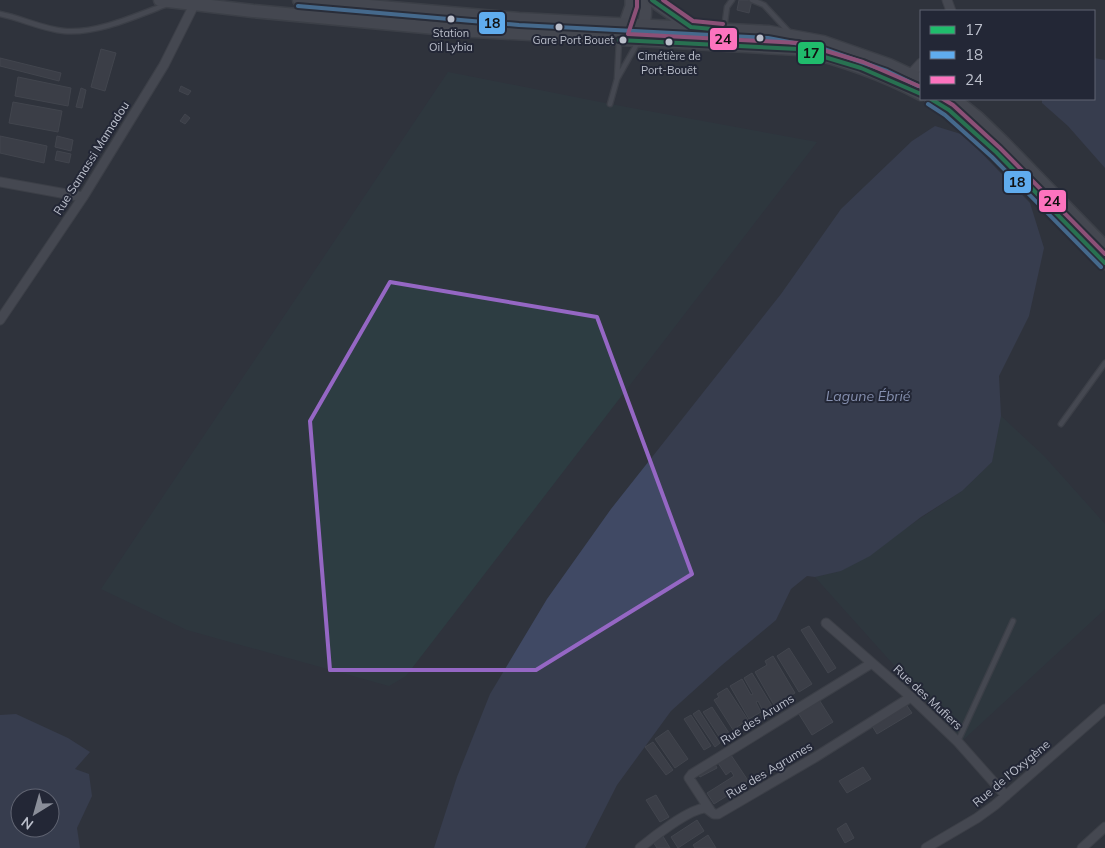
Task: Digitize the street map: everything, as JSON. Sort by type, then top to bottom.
[{"type":"main road","points":[[299,0],[433,13],[769,32],[823,42],[916,77]]},
{"type":"main road","points":[[652,0],[691,27]]},
{"type":"main road","points":[[167,1],[196,2],[457,30],[798,49],[825,56],[870,72],[920,94]]},
{"type":"main road","points":[[932,100],[956,116],[996,152],[1105,263]]},
{"type":"main road","points":[[955,100],[978,118],[1004,143],[1105,247]]},
{"type":"street","points":[[619,40],[631,0]]},
{"type":"street","points":[[639,41],[645,26],[645,0]]},
{"type":"street","name":"Rue Samassi Mamadou","points":[[0,320],[83,197],[164,64],[196,2]]},
{"type":"street","points":[[0,182],[83,197]]},
{"type":"street","name":"Rue des Mufiers","points":[[826,623],[958,742],[1006,796]]},
{"type":"street","name":"Rue des Arums","points":[[710,810],[689,778],[692,774],[872,663]]},
{"type":"street","name":"Rue des Agrumes","points":[[640,848],[652,838],[696,810],[703,808],[718,814],[814,758],[910,698]]},
{"type":"street","name":"Rue de l'Oxygène","points":[[926,848],[977,818],[1006,796],[1105,709]]},
{"type":"street","points":[[1082,848],[1105,827]]},
{"type":"lane","points":[[724,30],[727,6],[732,0]]},
{"type":"lane","points":[[752,0],[764,5],[791,35]]},
{"type":"lane","points":[[0,14],[64,31],[77,31],[116,24],[167,1]]},
{"type":"lane","points":[[610,104],[617,79],[619,40]]},
{"type":"lane","points":[[617,79],[639,41]]},
{"type":"lane","points":[[1061,424],[1105,363]]},
{"type":"lane","points":[[958,742],[1013,621]]},
{"type":"highlighted area","points":[[390,282],[597,317],[692,574],[536,670],[330,670],[310,421]]},
{"type":"shaded area","points":[[448,72],[817,142],[406,676],[389,686],[187,630],[101,589]]},
{"type":"shaded area","points":[[1001,416],[1044,456],[1105,524],[1105,609],[962,741],[815,577],[841,571],[962,491],[992,462]]},
{"type":"water","points":[[1095,58],[1105,60],[1105,168],[1068,126],[1042,103],[1042,100],[1095,100]]},
{"type":"water","name":"Lagune Ébrié","points":[[935,126],[964,135],[1030,203],[1044,248],[1029,316],[999,376],[1001,416],[992,462],[962,491],[921,517],[870,556],[841,571],[815,577],[807,576],[791,589],[776,620],[671,711],[617,785],[585,848],[434,848],[457,777],[490,694],[547,599],[611,509],[781,294],[841,209],[912,141]]},
{"type":"water","points":[[16,714],[68,738],[90,752],[75,769],[89,774],[92,796],[77,828],[80,848],[0,848],[0,715]]},
{"type":"building","points":[[739,0],[752,0],[749,13],[737,10]]},
{"type":"building","points":[[101,49],[116,53],[105,91],[91,87]]},
{"type":"building","points":[[0,58],[61,73],[59,81],[0,66]]},
{"type":"building","points":[[18,77],[71,88],[68,106],[15,96]]},
{"type":"building","points":[[181,86],[191,91],[188,95],[179,91]]},
{"type":"building","points":[[81,88],[86,90],[82,108],[76,107]]},
{"type":"building","points":[[13,102],[62,111],[58,132],[9,123]]},
{"type":"building","points":[[185,114],[190,118],[185,124],[180,121]]},
{"type":"building","points":[[0,136],[47,146],[44,163],[0,153]]},
{"type":"building","points":[[57,136],[73,140],[71,151],[55,147]]},
{"type":"building","points":[[57,151],[71,154],[69,163],[55,160]]},
{"type":"building","points":[[809,626],[836,668],[828,673],[801,630]]},
{"type":"building","points":[[789,648],[812,684],[799,692],[777,656]]},
{"type":"building","points":[[773,656],[795,693],[774,705],[755,672],[767,665],[765,661]]},
{"type":"building","points":[[752,673],[772,706],[763,711],[758,701],[756,702],[761,712],[749,719],[730,686],[742,679],[751,695],[753,694],[744,678]]},
{"type":"building","points":[[727,688],[748,720],[737,727],[739,730],[735,733],[714,700],[719,697],[717,694]]},
{"type":"building","points":[[818,698],[833,722],[812,735],[797,711]]},
{"type":"building","points":[[905,703],[912,713],[877,734],[871,724]]},
{"type":"building","points":[[712,707],[731,736],[722,741],[703,712]]},
{"type":"building","points":[[699,710],[720,743],[715,747],[693,714]]},
{"type":"building","points":[[691,715],[711,746],[704,750],[684,719]]},
{"type":"building","points":[[668,730],[688,759],[675,768],[655,739]]},
{"type":"building","points":[[653,742],[673,770],[666,775],[645,747]]},
{"type":"building","points":[[729,752],[749,782],[714,804],[707,793],[734,776],[731,771],[726,775],[716,760]]},
{"type":"building","points":[[714,762],[717,768],[700,777],[697,772]]},
{"type":"building","points":[[863,767],[871,779],[847,793],[839,781]]},
{"type":"building","points":[[656,795],[669,817],[660,822],[646,800]]},
{"type":"building","points":[[697,820],[704,831],[678,848],[671,837]]},
{"type":"building","points":[[846,823],[854,838],[845,843],[837,829]]},
{"type":"building","points":[[661,833],[670,848],[657,848],[651,839]]},
{"type":"building","points":[[708,835],[716,848],[695,848],[693,845]]},
{"type":"transit line","name":"24","points":[[637,0],[637,7],[628,34],[799,43],[863,62],[920,87]]},
{"type":"transit line","name":"17","points":[[652,0],[691,27],[722,30]]},
{"type":"transit line","name":"24","points":[[663,0],[693,21],[723,24]]},
{"type":"transit line","name":"18","points":[[298,6],[519,25],[768,38],[821,48],[887,71],[918,86]]},
{"type":"transit line","name":"17","points":[[619,40],[798,49],[861,68],[920,94]]},
{"type":"transit line","name":"17","points":[[933,100],[949,110],[996,152],[1105,263]]},
{"type":"transit line","name":"24","points":[[945,100],[953,105],[1000,148],[1105,254]]},
{"type":"transit line","name":"18","points":[[928,104],[945,115],[992,157],[1101,267]]},
{"type":"place","name":"Station Oil Lybia","points":[[451,19]]},
{"type":"place","name":"Gare Port Bouet","points":[[623,40]]},
{"type":"place","name":"Cimétière de Port-Bouët","points":[[669,42]]}]
